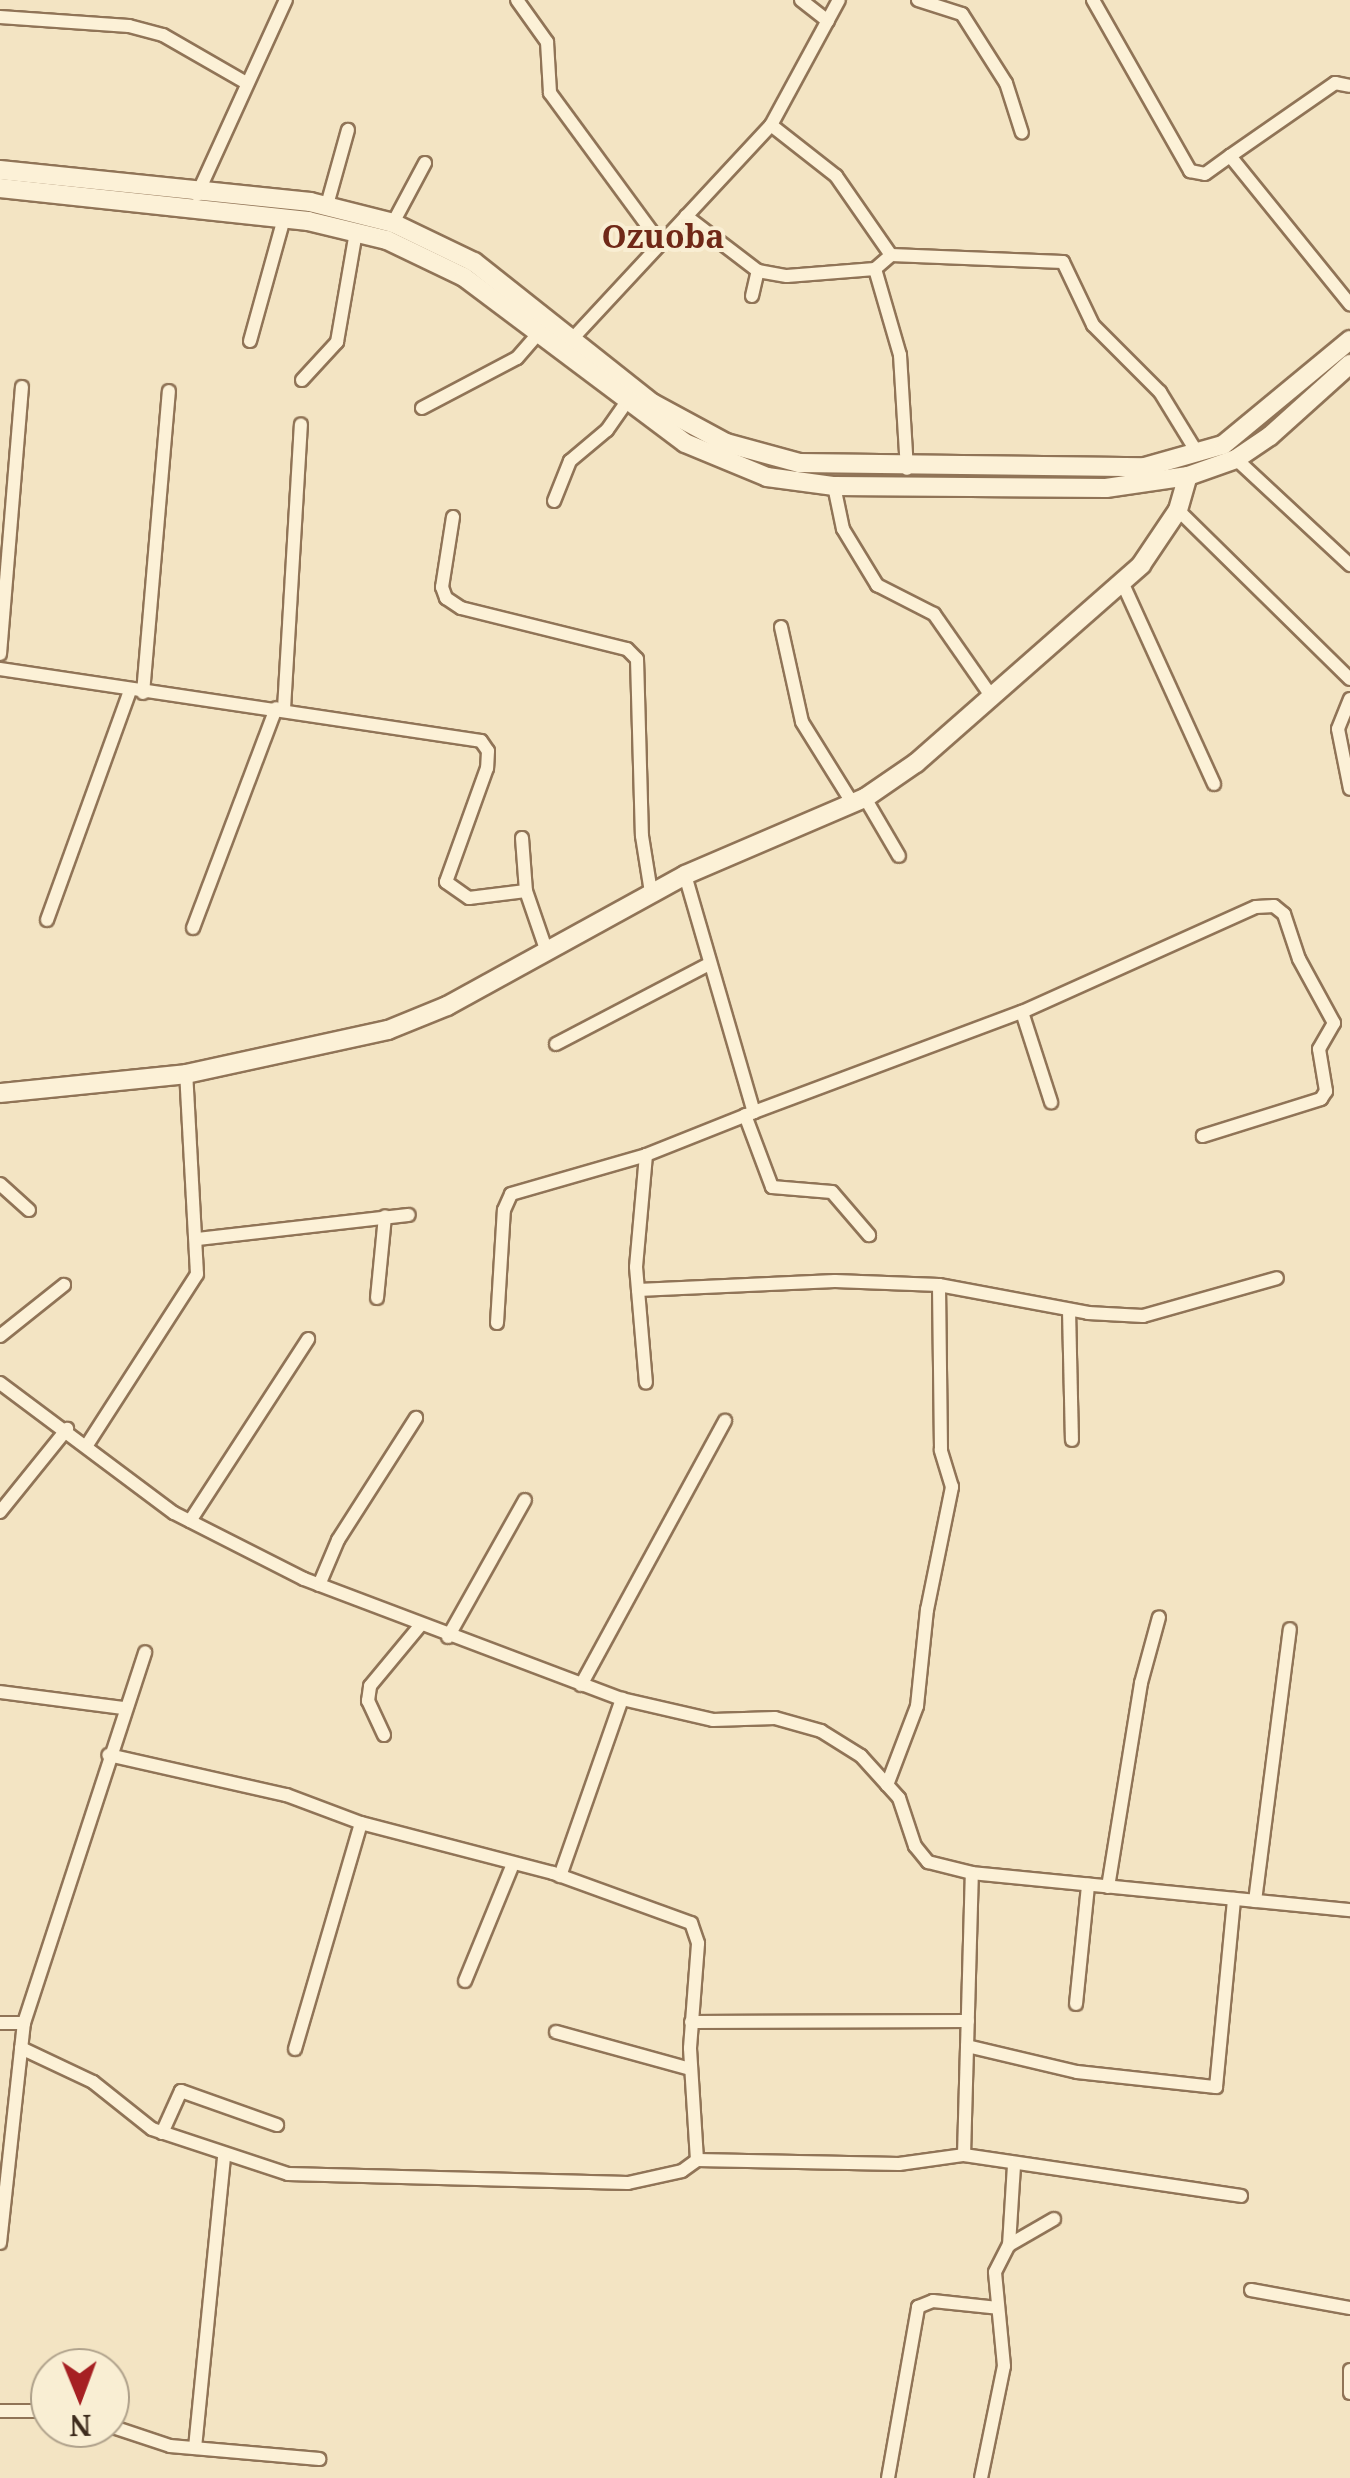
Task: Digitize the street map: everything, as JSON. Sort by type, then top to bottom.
[{"type":"main road","points":[[0,170],[199,188],[327,205],[392,223],[474,262],[652,402],[726,442],[799,463],[907,469],[1104,470],[1198,454],[1260,420],[1350,340]]},
{"type":"main road","points":[[0,188],[284,218],[356,232],[430,258],[539,333],[625,404],[720,462],[834,486],[1106,488],[1188,476],[1236,459],[1350,364]]},
{"type":"main road","points":[[0,1093],[186,1074],[388,1030],[446,1006],[685,875],[859,801],[992,696],[1122,582],[1178,510],[1188,476]]},
{"type":"street","points":[[193,207],[243,81],[286,0]]},
{"type":"street","points":[[516,0],[547,42],[550,93],[658,240]]},
{"type":"street","points":[[801,0],[828,22]]},
{"type":"street","points":[[574,337],[658,240],[686,216],[771,124],[839,0]]},
{"type":"street","points":[[918,0],[962,14],[1006,83],[1022,133]]},
{"type":"street","points":[[1093,0],[1190,171],[1205,174],[1335,83],[1350,86]]},
{"type":"street","points":[[0,17],[130,26],[164,35],[243,81]]},
{"type":"street","points":[[771,124],[836,176],[890,255]]},
{"type":"street","points":[[327,205],[348,130]]},
{"type":"street","points":[[1230,156],[1350,304]]},
{"type":"street","points":[[392,223],[425,163]]},
{"type":"street","points":[[686,216],[758,271],[815,276],[875,269],[890,255],[1062,262],[1092,326],[1160,392],[1198,454]]},
{"type":"street","points":[[250,341],[284,218]]},
{"type":"street","points":[[302,380],[337,342],[356,232]]},
{"type":"street","points":[[875,269],[900,356],[907,469]]},
{"type":"street","points":[[752,296],[758,271]]},
{"type":"street","points":[[422,408],[517,358],[539,333]]},
{"type":"street","points":[[0,654],[22,387]]},
{"type":"street","points":[[47,920],[136,693],[169,391]]},
{"type":"street","points":[[554,501],[570,461],[608,430],[625,404]]},
{"type":"street","points":[[193,928],[280,708],[301,424]]},
{"type":"street","points":[[1236,459],[1350,565]]},
{"type":"street","points":[[834,486],[843,528],[878,585],[915,599],[934,614],[992,696]]},
{"type":"street","points":[[1178,510],[1350,679]]},
{"type":"street","points":[[453,518],[446,598],[461,608],[627,649],[637,659],[642,836],[651,892]]},
{"type":"street","points":[[1122,582],[1214,784]]},
{"type":"street","points":[[781,628],[802,722],[899,856]]},
{"type":"street","points":[[0,670],[136,693],[280,708],[481,740],[488,751],[487,768],[446,882],[469,898],[526,891]]},
{"type":"street","points":[[1350,699],[1338,729],[1350,790]]},
{"type":"street","points":[[522,838],[526,891],[546,949]]},
{"type":"street","points":[[685,875],[772,1187],[832,1192],[869,1235]]},
{"type":"street","points":[[497,1323],[504,1210],[511,1194],[646,1155],[1022,1012],[1198,930],[1274,906],[1284,914],[1299,959],[1334,1023]]},
{"type":"street","points":[[556,1044],[709,964]]},
{"type":"street","points":[[1022,1012],[1051,1102]]},
{"type":"street","points":[[1334,1023],[1350,1022]]},
{"type":"street","points":[[1203,1136],[1321,1099],[1326,1092],[1319,1050],[1334,1023]]},
{"type":"street","points":[[87,1445],[192,1284],[197,1239],[186,1074]]},
{"type":"street","points":[[646,1155],[638,1290],[646,1384]]},
{"type":"street","points":[[0,1184],[29,1210]]},
{"type":"street","points":[[197,1239],[408,1215]]},
{"type":"street","points":[[378,1298],[385,1216]]},
{"type":"street","points":[[638,1290],[835,1280],[939,1285],[1069,1310],[1143,1316],[1277,1278]]},
{"type":"street","points":[[0,1336],[64,1284]]},
{"type":"street","points":[[887,1785],[917,1706],[926,1610],[952,1487],[940,1450],[939,1285]]},
{"type":"street","points":[[1069,1310],[1072,1440]]},
{"type":"street","points":[[190,1520],[308,1339]]},
{"type":"street","points":[[0,1383],[190,1520],[318,1585],[419,1627],[622,1700],[713,1720],[774,1718],[821,1731],[861,1756],[887,1785],[928,1862],[972,1874],[1350,1910]]},
{"type":"street","points":[[318,1585],[338,1540],[416,1418]]},
{"type":"street","points":[[582,1685],[726,1420]]},
{"type":"street","points":[[0,1512],[66,1428]]},
{"type":"street","points":[[448,1637],[526,1500]]},
{"type":"street","points":[[1108,1887],[1140,1682],[1159,1617]]},
{"type":"street","points":[[384,1734],[368,1701],[370,1686],[419,1627]]},
{"type":"street","points":[[1255,1901],[1290,1629]]},
{"type":"street","points":[[0,2243],[24,2023],[123,1708],[145,1652]]},
{"type":"street","points":[[0,1692],[123,1708]]},
{"type":"street","points":[[560,1876],[622,1700]]},
{"type":"street","points":[[108,1754],[286,1795],[361,1823],[560,1876],[691,1923],[698,1944],[690,2069],[697,2160]]},
{"type":"street","points":[[296,2049],[361,1823]]},
{"type":"street","points":[[466,1982],[513,1864]]},
{"type":"street","points":[[964,2155],[972,1874]]},
{"type":"street","points":[[1076,2004],[1088,1885]]},
{"type":"street","points":[[967,2046],[1076,2072],[1216,2087],[1234,1898]]},
{"type":"street","points":[[691,2022],[968,2020]]},
{"type":"street","points":[[0,2023],[24,2023]]},
{"type":"street","points":[[556,2032],[690,2069]]},
{"type":"street","points":[[21,2048],[84,2077],[162,2133],[288,2174],[628,2183],[682,2171],[697,2160],[880,2164],[964,2155],[1241,2196]]},
{"type":"street","points":[[162,2133],[181,2090],[277,2125]]},
{"type":"street","points":[[195,2448],[224,2156]]},
{"type":"street","points":[[982,2478],[1004,2366],[995,2272],[1009,2245],[1014,2165]]},
{"type":"street","points":[[1009,2245],[1054,2220]]},
{"type":"street","points":[[1251,2290],[1350,2308]]},
{"type":"street","points":[[888,2478],[918,2307],[934,2301],[998,2308]]},
{"type":"street","points":[[1350,2370],[1350,2392]]},
{"type":"street","points":[[0,2411],[30,2411]]},
{"type":"street","points":[[130,2431],[195,2448],[319,2459]]},
{"type":"district","name":"Ozuoba","points":[[663,236]]}]
